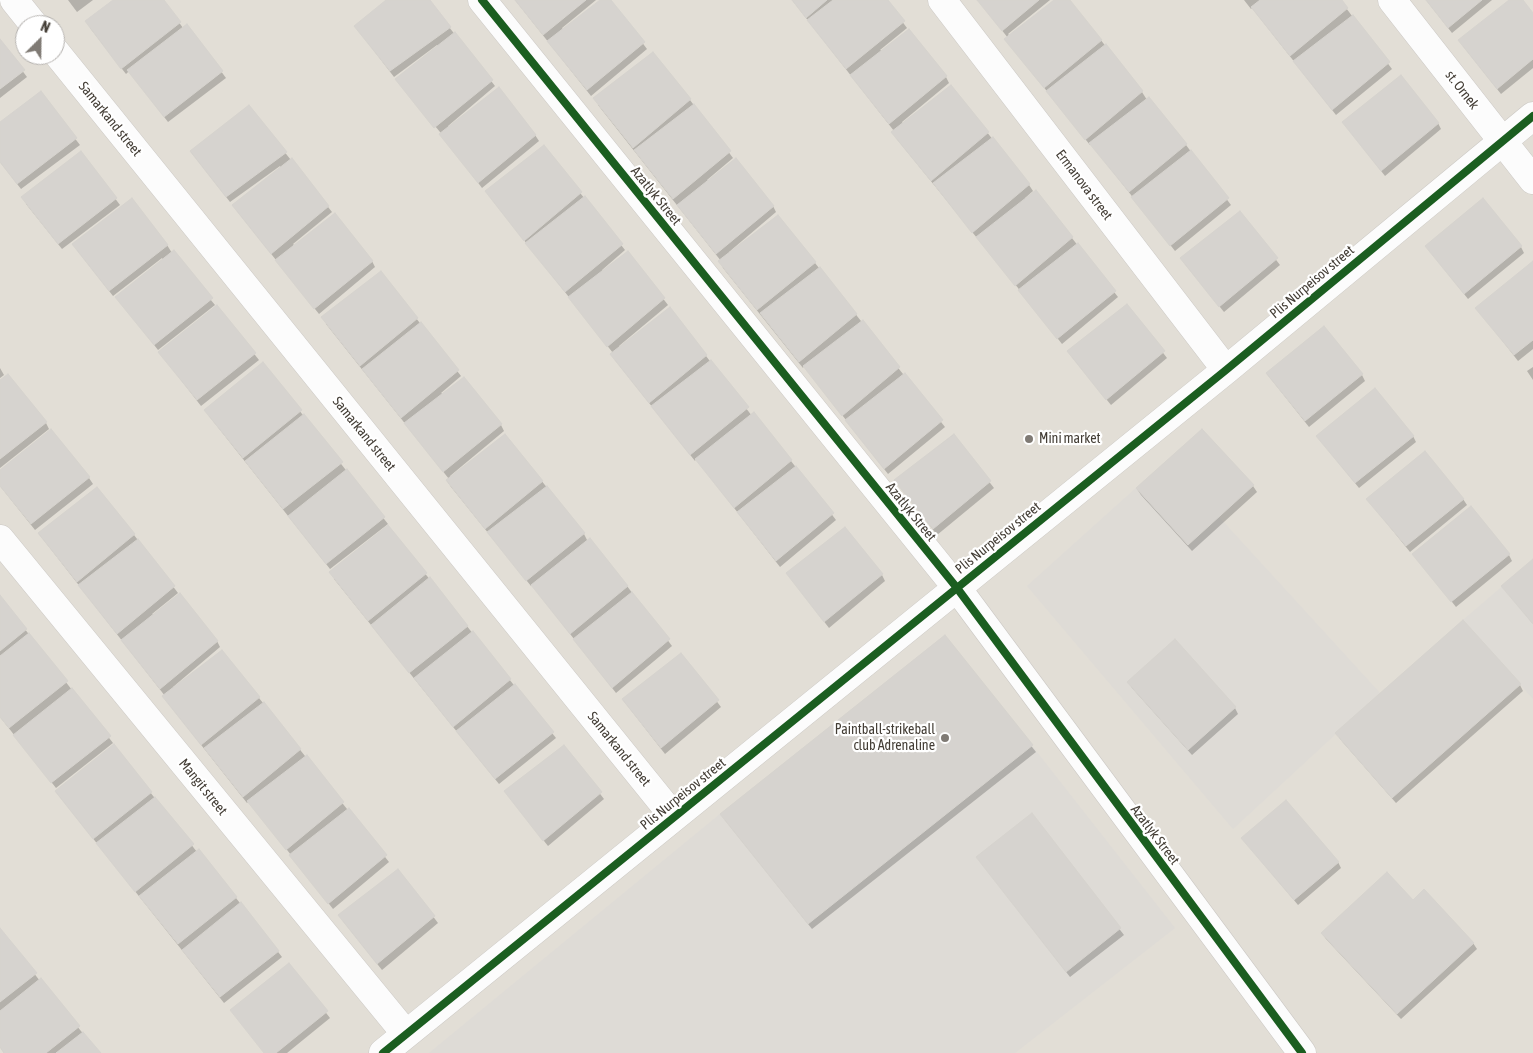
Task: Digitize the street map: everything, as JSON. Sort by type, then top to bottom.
[{"type":"street","points":[[14,0],[26,15]]},
{"type":"street","name":"Azatlyk Street","points":[[482,0],[956,588],[1302,1053]]},
{"type":"street","name":"Ermanova street","points":[[942,0],[1226,370]]},
{"type":"street","name":"st. Ornek","points":[[1392,0],[1533,180]]},
{"type":"street","name":"Samarkand street","points":[[65,63],[674,817]]},
{"type":"street","name":"Plis Nurpeisov street","points":[[383,1053],[1226,370],[1533,116]]},
{"type":"street","name":"Mangit street","points":[[0,539],[406,1034]]},
{"type":"shaded area","points":[[0,0],[1533,0],[1533,1053],[0,1053]]},
{"type":"shaded area","points":[[1136,488],[1187,545],[1219,517],[1380,693],[1233,829],[1027,586]]},
{"type":"shaded area","points":[[1533,560],[1533,699],[1463,620]]},
{"type":"shaded area","points":[[945,635],[1175,928],[1015,1053],[429,1053],[720,814]]},
{"type":"building","points":[[113,0],[164,0],[181,22],[121,69],[85,21]]},
{"type":"building","points":[[386,0],[430,0],[451,27],[390,71],[354,26]]},
{"type":"building","points":[[515,0],[586,0],[543,35]]},
{"type":"building","points":[[600,0],[611,0],[645,42],[587,90],[547,41]]},
{"type":"building","points":[[792,0],[827,0],[806,18]]},
{"type":"building","points":[[833,0],[888,0],[905,21],[846,69],[807,20]]},
{"type":"building","points":[[977,0],[1039,0],[1002,31]]},
{"type":"building","points":[[1054,0],[1070,0],[1102,40],[1044,88],[1004,39]]},
{"type":"building","points":[[1260,0],[1342,0],[1348,8],[1290,56],[1251,7]]},
{"type":"building","points":[[1426,0],[1482,0],[1448,28]]},
{"type":"building","points":[[1509,0],[1523,0],[1533,13],[1533,59],[1497,89],[1458,40]]},
{"type":"building","points":[[1353,15],[1390,62],[1332,110],[1293,61]]},
{"type":"building","points":[[187,24],[223,71],[164,117],[127,70]]},
{"type":"building","points":[[909,29],[947,76],[889,124],[850,75]]},
{"type":"building","points":[[455,32],[493,80],[434,128],[395,79]]},
{"type":"building","points":[[0,39],[15,58],[15,65],[21,65],[25,70],[0,89]]},
{"type":"building","points":[[1106,44],[1143,91],[1085,140],[1046,91]]},
{"type":"building","points":[[653,52],[691,99],[633,148],[593,98]]},
{"type":"building","points":[[1401,75],[1439,123],[1381,171],[1342,122]]},
{"type":"building","points":[[951,85],[989,132],[931,181],[891,132]]},
{"type":"building","points":[[499,87],[536,135],[478,183],[439,134]]},
{"type":"building","points":[[41,91],[77,138],[17,184],[0,162],[0,122]]},
{"type":"building","points":[[1149,97],[1187,144],[1129,192],[1089,143]]},
{"type":"building","points":[[694,104],[731,151],[673,199],[634,150]]},
{"type":"building","points":[[249,105],[287,152],[226,197],[190,151]]},
{"type":"building","points":[[993,137],[1030,184],[972,233],[933,183]]},
{"type":"building","points":[[544,145],[582,192],[524,241],[485,191]]},
{"type":"building","points":[[1191,150],[1229,198],[1170,246],[1131,197]]},
{"type":"building","points":[[81,151],[117,198],[58,244],[21,197]]},
{"type":"building","points":[[292,158],[329,206],[271,254],[232,205]]},
{"type":"building","points":[[736,158],[774,206],[716,254],[677,205]]},
{"type":"building","points":[[1036,190],[1073,237],[1015,286],[976,237]]},
{"type":"building","points":[[585,196],[623,244],[565,292],[525,243]]},
{"type":"building","points":[[132,198],[168,245],[109,291],[72,244]]},
{"type":"building","points":[[1483,198],[1522,246],[1464,294],[1425,246]]},
{"type":"building","points":[[1240,211],[1278,258],[1219,307],[1180,258]]},
{"type":"building","points":[[335,213],[373,261],[314,309],[275,260]]},
{"type":"building","points":[[778,215],[816,262],[757,310],[718,261]]},
{"type":"building","points":[[1078,243],[1116,291],[1057,339],[1018,290]]},
{"type":"building","points":[[174,250],[213,298],[154,345],[115,297]]},
{"type":"building","points":[[628,251],[665,298],[607,347],[568,297]]},
{"type":"building","points":[[1533,261],[1533,340],[1514,355],[1475,308]]},
{"type":"building","points":[[820,267],[857,314],[799,362],[760,313]]},
{"type":"building","points":[[381,271],[418,318],[360,366],[321,317]]},
{"type":"building","points":[[1127,304],[1165,351],[1106,400],[1067,351]]},
{"type":"building","points":[[217,305],[256,353],[197,400],[158,352]]},
{"type":"building","points":[[670,307],[707,355],[649,403],[610,354]]},
{"type":"building","points":[[863,320],[900,367],[842,416],[803,366]]},
{"type":"building","points":[[421,322],[459,370],[401,418],[362,369]]},
{"type":"building","points":[[1324,326],[1363,374],[1305,421],[1266,373]]},
{"type":"building","points":[[711,360],[749,407],[690,455],[651,406]]},
{"type":"building","points":[[263,362],[302,410],[243,458],[204,410]]},
{"type":"building","points":[[905,373],[943,420],[884,469],[845,420]]},
{"type":"building","points":[[8,374],[47,422],[0,459],[0,380]]},
{"type":"building","points":[[464,377],[502,424],[443,472],[404,423]]},
{"type":"building","points":[[1375,388],[1414,436],[1355,483],[1316,436]]},
{"type":"building","points":[[754,412],[792,460],[734,508],[695,459]]},
{"type":"building","points":[[304,414],[343,462],[283,509],[245,461]]},
{"type":"building","points":[[51,429],[90,477],[31,524],[0,486],[0,470]]},
{"type":"building","points":[[1202,429],[1254,485],[1188,545],[1136,488]]},
{"type":"building","points":[[505,434],[543,481],[485,529],[446,480]]},
{"type":"building","points":[[954,434],[991,481],[933,529],[894,480]]},
{"type":"building","points":[[1425,451],[1464,499],[1406,546],[1366,499]]},
{"type":"building","points":[[796,466],[834,513],[776,561],[737,512]]},
{"type":"building","points":[[347,469],[385,517],[326,564],[288,516]]},
{"type":"building","points":[[547,486],[585,533],[526,581],[487,532]]},
{"type":"building","points":[[97,487],[135,534],[77,582],[38,533]]},
{"type":"building","points":[[1471,506],[1510,554],[1451,602],[1412,554]]},
{"type":"building","points":[[388,525],[427,573],[368,621],[329,572]]},
{"type":"building","points":[[845,527],[883,574],[824,622],[786,573]]},
{"type":"building","points":[[590,538],[628,586],[570,634],[531,585]]},
{"type":"building","points":[[138,539],[175,586],[117,634],[78,585]]},
{"type":"building","points":[[1533,559],[1533,624],[1501,586]]},
{"type":"building","points":[[430,577],[468,626],[409,673],[371,625]]},
{"type":"building","points":[[632,592],[670,639],[612,688],[573,639]]},
{"type":"building","points":[[180,593],[218,641],[160,689],[121,640]]},
{"type":"building","points":[[0,595],[27,629],[0,651]]},
{"type":"building","points":[[1463,620],[1521,684],[1392,798],[1335,733]]},
{"type":"building","points":[[473,631],[511,679],[453,727],[414,678]]},
{"type":"building","points":[[29,633],[68,681],[9,728],[0,717],[0,656]]},
{"type":"building","points":[[945,635],[1033,745],[808,924],[720,814]]},
{"type":"building","points":[[1175,639],[1236,707],[1188,750],[1127,682]]},
{"type":"building","points":[[222,650],[260,697],[201,745],[162,696]]},
{"type":"building","points":[[681,653],[719,700],[661,748],[622,699]]},
{"type":"building","points":[[515,684],[554,732],[495,779],[456,731]]},
{"type":"building","points":[[72,688],[111,736],[51,783],[13,735]]},
{"type":"building","points":[[264,702],[301,749],[243,797],[204,748]]},
{"type":"building","points":[[114,744],[152,792],[93,839],[55,791]]},
{"type":"building","points":[[564,745],[602,792],[543,841],[504,791]]},
{"type":"building","points":[[307,755],[344,802],[286,850],[247,801]]},
{"type":"building","points":[[155,797],[194,844],[135,892],[96,843]]},
{"type":"building","points":[[1286,800],[1339,862],[1294,900],[1241,838]]},
{"type":"building","points":[[349,808],[387,855],[328,904],[289,855]]},
{"type":"building","points":[[1032,813],[1121,928],[1066,972],[976,857]]},
{"type":"building","points":[[199,849],[237,897],[178,944],[139,896]]},
{"type":"building","points":[[398,869],[435,916],[377,964],[338,915]]},
{"type":"building","points":[[1387,872],[1413,900],[1424,889],[1474,943],[1397,1014],[1321,933]]},
{"type":"building","points":[[241,902],[279,951],[220,997],[182,950]]},
{"type":"building","points":[[0,928],[37,973],[0,1002]]},
{"type":"building","points":[[289,963],[328,1011],[276,1053],[264,1053],[230,1010]]},
{"type":"building","points":[[41,978],[80,1026],[46,1053],[4,1053],[0,1047],[0,1011]]},
{"type":"building","points":[[83,1032],[101,1053],[56,1053]]},
{"type":"cycle path","points":[[482,0],[957,588],[1302,1053]]},
{"type":"cycle path","points":[[383,1053],[1226,370],[1533,116]]},
{"type":"place","name":"Mini market","points":[[1029,439]]},
{"type":"place","name":"Paintball-strikeball club Adrenaline","points":[[945,738]]}]
